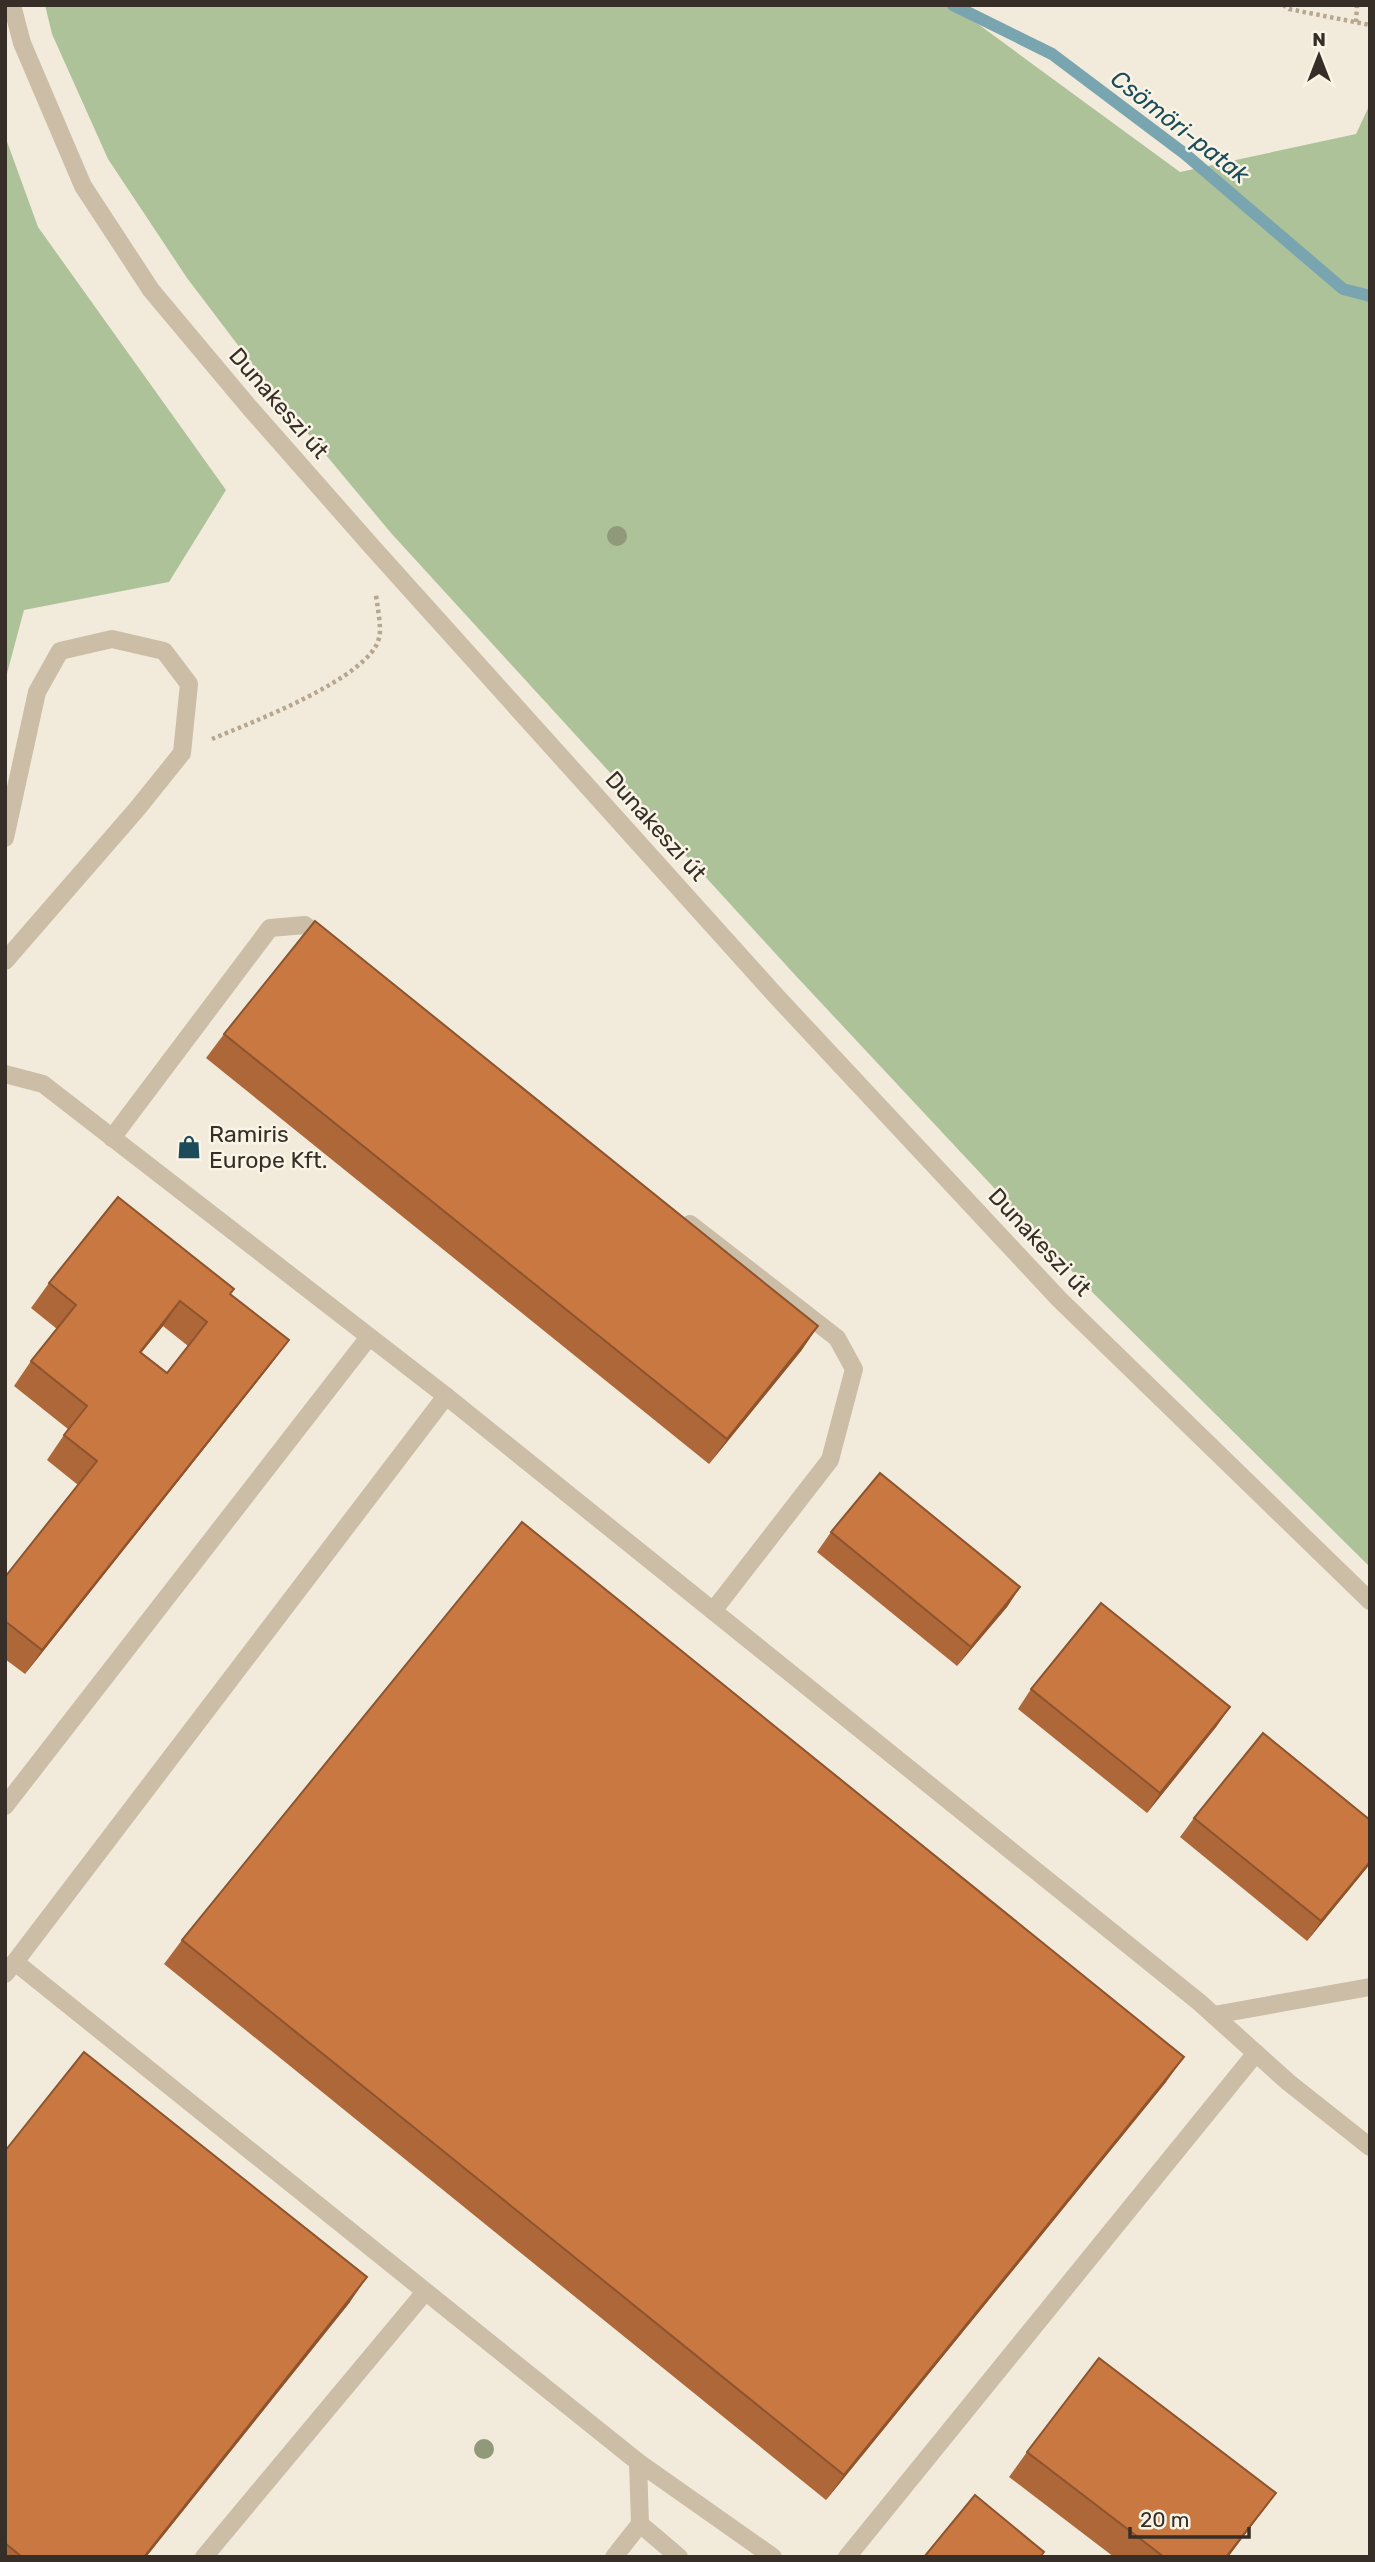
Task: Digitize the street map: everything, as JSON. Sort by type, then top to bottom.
[{"type":"street","name":"Dunakeszi út","points":[[12,5],[22,43],[83,186],[150,290],[249,407],[787,1008],[1059,1299],[1370,1601]]},
{"type":"street","points":[[5,838],[37,692],[60,650],[112,639],[164,650],[189,684],[182,752],[137,809],[5,961]]},
{"type":"street","points":[[113,1138],[270,928],[305,925],[338,951]]},
{"type":"street","points":[[5,1074],[43,1084],[446,1396],[1214,2015],[1370,2147]]},
{"type":"street","points":[[674,1212],[837,1338],[854,1369],[830,1460],[713,1611]]},
{"type":"street","points":[[5,1806],[369,1337]]},
{"type":"street","points":[[446,1396],[10,1968],[638,2462],[773,2557]]},
{"type":"street","points":[[1214,2015],[1370,1987]]},
{"type":"street","points":[[847,2557],[1256,2053]]},
{"type":"street","points":[[204,2557],[425,2292]]},
{"type":"street","points":[[614,2557],[640,2524],[638,2462]]},
{"type":"street","points":[[640,2524],[679,2557]]},
{"type":"path","points":[[1283,5],[1289,9],[1370,25]]},
{"type":"path","points":[[1356,22],[1357,5]]},
{"type":"path","points":[[182,752],[313,695],[362,664],[380,638],[374,549]]},
{"type":"green space","points":[[45,5],[952,5],[1180,172],[1356,134],[1370,104],[1370,1567],[1084,1284],[796,976],[391,533],[275,394],[187,278],[108,159],[52,34]]},
{"type":"green space","points":[[5,136],[38,227],[226,490],[169,582],[24,610],[5,681]]},
{"type":"building","points":[[315,921],[818,1326],[727,1439],[224,1034]]},
{"type":"building","points":[[118,1197],[234,1289],[230,1294],[289,1340],[42,1650],[5,1621],[5,1577],[97,1461],[64,1435],[87,1406],[31,1361],[76,1305],[49,1283]],"holes":[[[180,1301],[207,1322],[167,1373],[140,1352]]]},
{"type":"building","points":[[880,1473],[1020,1587],[971,1647],[831,1532]]},
{"type":"building","points":[[522,1522],[1184,2057],[844,2475],[182,1940]]},
{"type":"building","points":[[1101,1603],[1230,1707],[1160,1793],[1031,1689]]},
{"type":"building","points":[[1263,1733],[1370,1820],[1370,1862],[1321,1921],[1194,1818]]},
{"type":"building","points":[[84,2052],[367,2277],[144,2557],[22,2557],[5,2543],[5,2151]]},
{"type":"building","points":[[1099,2358],[1276,2493],[1226,2557],[1164,2557],[1027,2452]]},
{"type":"building","points":[[975,2495],[1044,2552],[1040,2557],[924,2557]]},
{"type":"waterway","name":"Csömöri-patak","points":[[953,5],[1052,54],[1185,154],[1343,289],[1370,296]]},
{"type":"place","name":"Ramiris Europe Kft.","points":[[189,1147]]}]
